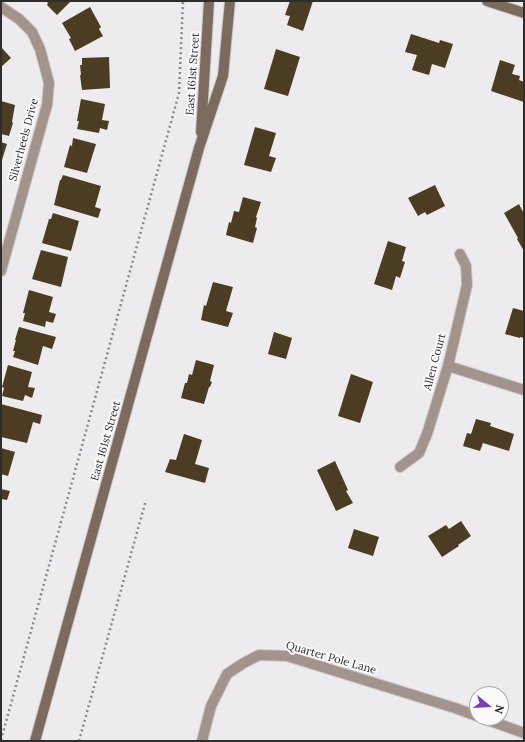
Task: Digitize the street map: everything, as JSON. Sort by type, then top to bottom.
[{"type":"street","name":"East 161st Street","points":[[199,148],[210,1]]},
{"type":"street","name":"East 161st Street","points":[[35,741],[199,148],[223,76],[230,1]]},
{"type":"street","points":[[487,1],[524,13]]},
{"type":"street","name":"Silverheels Drive","points":[[1,7],[20,19],[32,32],[40,49],[49,83],[47,105],[1,271]]},
{"type":"street","name":"Allen Court","points":[[400,467],[419,453],[427,434],[448,366],[466,285],[466,266],[460,254]]},
{"type":"street","points":[[448,366],[524,390]]},
{"type":"street","name":"Quarter Pole Lane","points":[[202,741],[212,706],[227,674],[260,655],[287,656],[469,713]]},
{"type":"street","points":[[504,726],[524,733]]},
{"type":"path","points":[[1,740],[179,93],[183,1]]},
{"type":"path","points":[[79,741],[146,500]]},
{"type":"building","points":[[46,1],[71,1],[57,15],[47,5],[48,3]]},
{"type":"building","points":[[290,1],[313,1],[303,31],[287,25],[290,16],[285,15]]},
{"type":"building","points":[[90,7],[101,27],[99,29],[103,36],[75,51],[69,39],[71,38],[62,23]]},
{"type":"building","points":[[411,34],[439,43],[440,40],[453,44],[445,68],[432,64],[429,75],[412,70],[417,55],[405,52]]},
{"type":"building","points":[[2,48],[11,58],[1,67],[1,50]]},
{"type":"building","points":[[276,49],[300,57],[288,96],[264,89]]},
{"type":"building","points":[[109,57],[110,88],[82,90],[80,65],[82,65],[82,58]]},
{"type":"building","points":[[500,60],[515,65],[512,74],[520,76],[519,80],[524,82],[524,102],[491,91]]},
{"type":"building","points":[[81,99],[105,104],[102,120],[109,121],[107,130],[100,128],[99,133],[77,129]]},
{"type":"building","points":[[1,101],[15,105],[13,123],[9,136],[1,134]]},
{"type":"building","points":[[255,127],[276,133],[269,156],[276,158],[271,172],[244,165]]},
{"type":"building","points":[[73,138],[96,144],[87,173],[64,167],[70,145],[72,146]]},
{"type":"building","points":[[1,142],[7,144],[1,163]]},
{"type":"building","points":[[63,175],[101,186],[95,207],[101,209],[98,218],[54,205],[60,180]]},
{"type":"building","points":[[435,185],[445,206],[427,215],[425,212],[418,216],[408,198]]},
{"type":"building","points":[[243,197],[261,202],[256,217],[255,227],[257,228],[253,243],[226,235],[229,222],[231,223],[234,211],[239,212]]},
{"type":"building","points":[[519,204],[524,214],[524,251],[504,213]]},
{"type":"building","points":[[53,213],[79,221],[71,251],[42,243],[49,219],[51,219]]},
{"type":"building","points":[[388,241],[406,247],[402,261],[405,262],[400,278],[396,276],[392,290],[374,284]]},
{"type":"building","points":[[41,250],[68,257],[61,287],[32,279]]},
{"type":"building","points":[[213,282],[233,287],[226,311],[233,313],[228,327],[201,320],[204,305],[206,306]]},
{"type":"building","points":[[29,290],[53,297],[49,312],[56,314],[53,323],[46,321],[45,327],[23,321],[25,313],[23,313]]},
{"type":"building","points":[[513,308],[524,311],[524,338],[505,334]]},
{"type":"building","points":[[19,327],[56,337],[52,349],[43,346],[38,365],[13,357],[15,351],[13,351],[15,340]]},
{"type":"building","points":[[274,332],[292,338],[286,359],[268,354]]},
{"type":"building","points":[[196,360],[214,365],[210,381],[212,382],[204,404],[181,398],[189,374],[192,375]]},
{"type":"building","points":[[8,365],[32,372],[28,387],[35,388],[32,398],[25,395],[23,401],[2,396],[4,388],[2,387]]},
{"type":"building","points":[[351,374],[373,382],[360,423],[338,416]]},
{"type":"building","points":[[1,404],[42,415],[40,424],[33,422],[27,443],[1,437]]},
{"type":"building","points":[[476,419],[491,423],[490,426],[514,434],[509,451],[483,443],[480,451],[463,446],[467,433],[471,434]]},
{"type":"building","points":[[184,434],[202,440],[195,464],[209,468],[205,483],[165,472],[170,459],[176,460]]},
{"type":"building","points":[[1,448],[15,452],[8,476],[1,474]]},
{"type":"building","points":[[335,461],[348,490],[346,491],[353,503],[336,511],[317,470]]},
{"type":"building","points":[[1,489],[10,491],[7,500],[1,499]]},
{"type":"building","points":[[461,521],[471,536],[442,557],[428,536],[446,525],[449,529]]},
{"type":"building","points":[[354,529],[379,537],[373,556],[348,548]]}]
